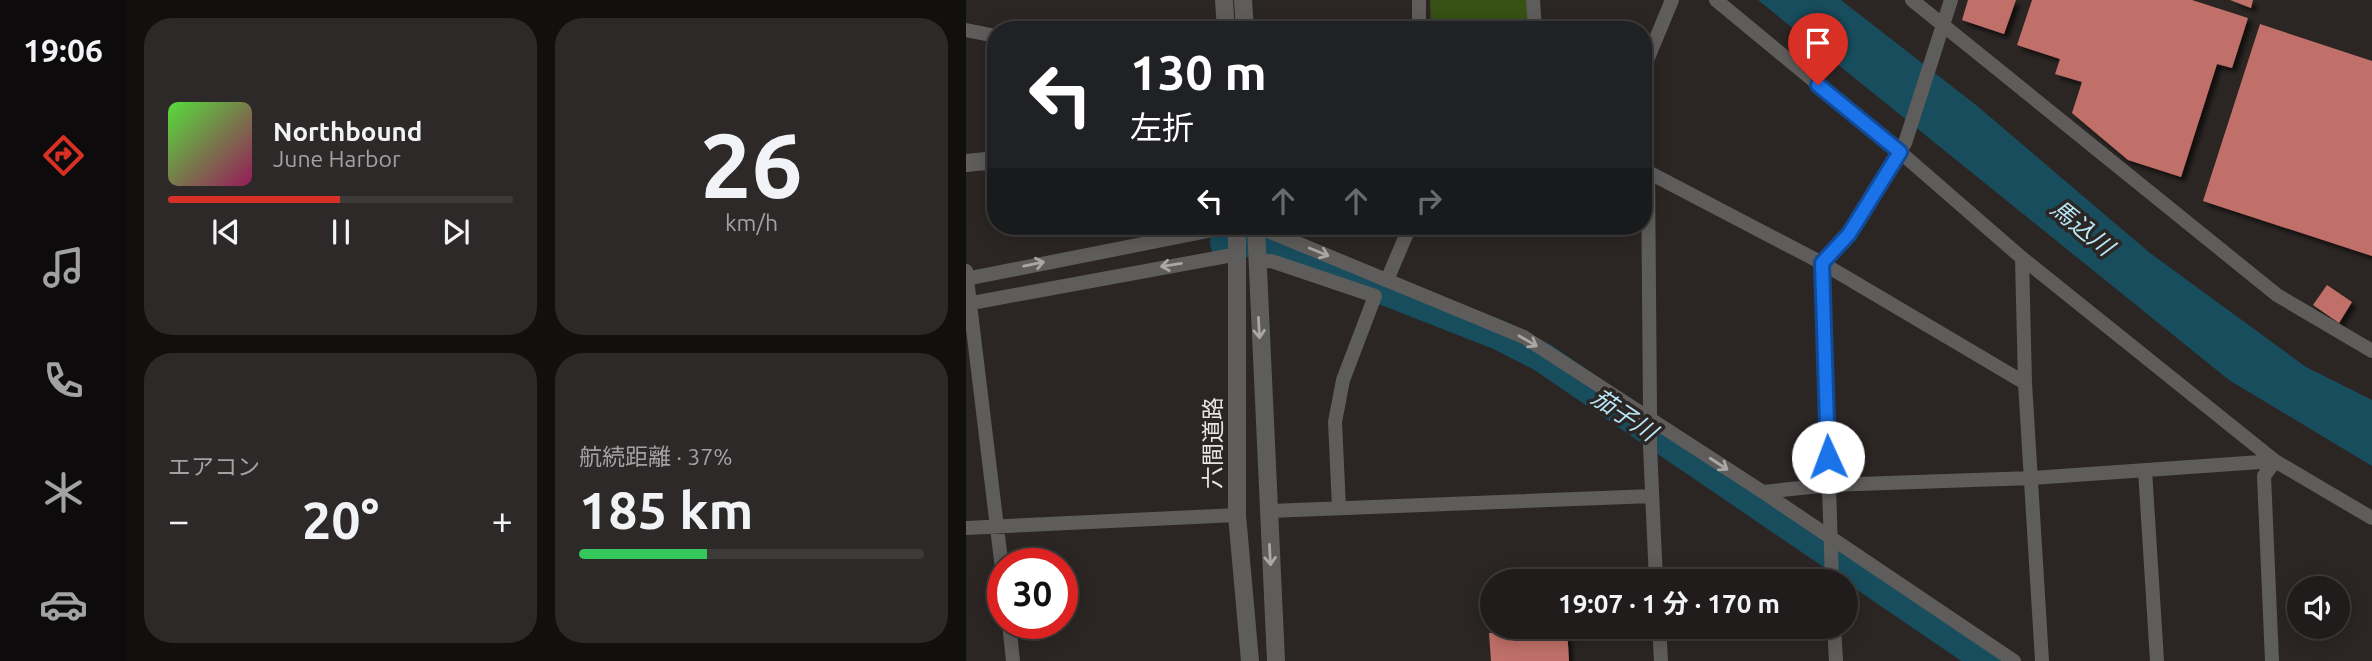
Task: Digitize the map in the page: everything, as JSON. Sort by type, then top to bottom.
[{"type":"street","points":[[1224,0],[1225,21]]},
{"type":"street","points":[[1243,0],[1244,21]]},
{"type":"street","points":[[1419,0],[1419,21]]},
{"type":"street","points":[[1533,0],[1534,21]]},
{"type":"street","points":[[1652,48],[1672,0]]},
{"type":"street","points":[[1716,0],[1902,148],[2022,258],[2275,461],[2372,518]]},
{"type":"street","points":[[1912,0],[1941,30],[2277,295],[2372,351]]},
{"type":"street","points":[[1832,569],[1822,263],[1849,234],[1902,148],[1951,0]]},
{"type":"street","points":[[966,30],[987,34]]},
{"type":"street","points":[[966,163],[987,161]]},
{"type":"street","points":[[1652,174],[1822,263],[2025,383]]},
{"type":"street","points":[[999,548],[966,276],[1187,235]]},
{"type":"street","name":"六間道路","points":[[1236,235],[1237,514],[1250,661]]},
{"type":"street","points":[[1256,235],[1276,661]]},
{"type":"street","points":[[1278,235],[1524,337],[1763,492],[2014,661]]},
{"type":"street","points":[[1387,279],[1406,235]]},
{"type":"street","points":[[1649,235],[1650,446],[1655,569]]},
{"type":"street","points":[[968,303],[1238,254]]},
{"type":"street","points":[[2022,258],[2025,383],[2042,661]]},
{"type":"street","points":[[1257,260],[1271,261],[1375,296],[1343,380],[1335,422],[1339,508]]},
{"type":"street","points":[[1763,492],[1829,485],[2032,478],[2275,461]]},
{"type":"street","points":[[2272,661],[2264,476],[2275,461]]},
{"type":"street","points":[[2145,470],[2157,661]]},
{"type":"street","points":[[1267,511],[1652,496]]},
{"type":"street","points":[[966,528],[1237,514]]},
{"type":"street","points":[[1011,639],[1013,661]]},
{"type":"street","points":[[1660,639],[1661,661]]},
{"type":"street","points":[[1835,639],[1836,661]]},
{"type":"green space","points":[[1430,0],[1530,0],[1531,21],[1431,21]]},
{"type":"water","name":"馬込川","points":[[1758,0],[1841,0],[1976,105],[2150,253],[2306,367],[2372,400],[2372,466],[2229,380]]},
{"type":"building","points":[[1968,0],[2016,0],[2004,34],[1962,20]]},
{"type":"building","points":[[2032,0],[2192,0],[2248,18],[2232,68],[2217,64],[2181,177],[2128,160],[2072,113],[2082,82],[2055,74],[2060,59],[2017,45]]},
{"type":"building","points":[[2230,0],[2253,0],[2251,8]]},
{"type":"building","points":[[2260,24],[2372,61],[2372,256],[2203,201]]},
{"type":"building","points":[[2327,285],[2352,302],[2339,323],[2313,305]]},
{"type":"building","points":[[1489,639],[1568,639],[1569,661],[1491,661]]},
{"type":"waterway","name":"茄子川","points":[[1225,243],[1252,242],[1279,249],[1499,335],[1542,357],[1988,661]]},
{"type":"route","points":[[1818,85],[1900,152],[1849,234],[1822,263],[1828,457]]}]
